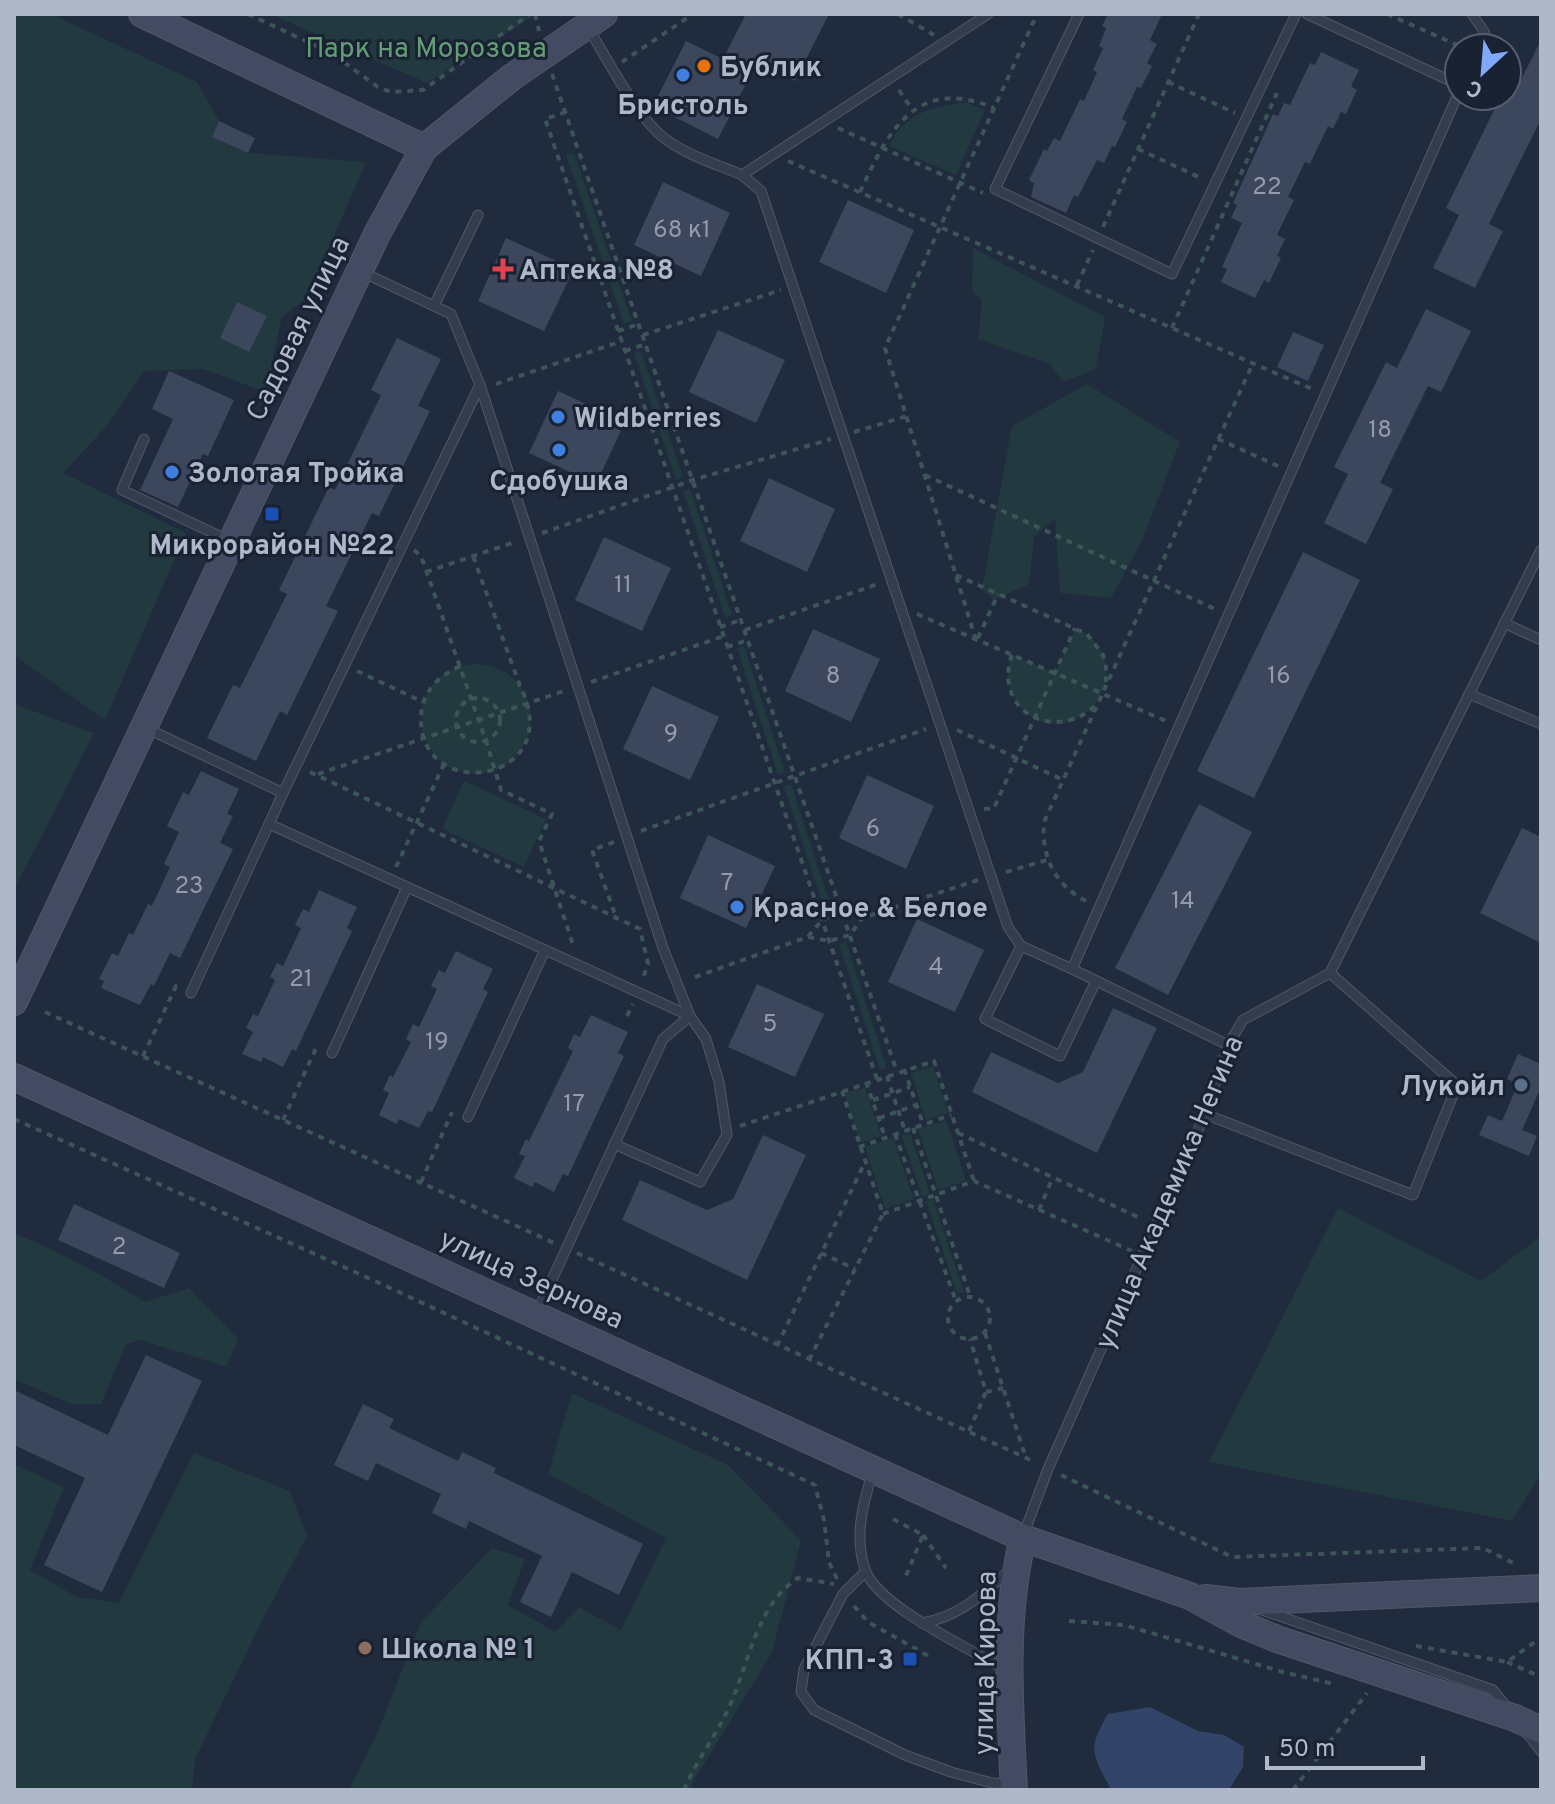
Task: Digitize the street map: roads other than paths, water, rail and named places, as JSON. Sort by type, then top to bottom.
[{"type":"main road","points":[[142,14],[424,148]]},
{"type":"main road","name":"Садовая улица","points":[[14,1002],[377,234],[424,148],[475,105],[595,20]]},
{"type":"main road","name":"улица Зернова","points":[[14,1077],[1023,1538],[1190,1596]]},
{"type":"main road","name":"улица Кирова","points":[[1014,1787],[1010,1673],[1016,1565],[1023,1538]]},
{"type":"main road","points":[[1190,1596],[1240,1602],[1535,1579]]},
{"type":"main road","points":[[1190,1596],[1241,1624],[1277,1639],[1515,1718],[1541,1730]]},
{"type":"lane","points":[[742,175],[988,14]]},
{"type":"lane","points":[[1079,14],[995,189],[1172,274],[1296,14]]},
{"type":"lane","points":[[1307,14],[1443,78]]},
{"type":"lane","points":[[1472,14],[1484,32]]},
{"type":"lane","points":[[595,20],[613,68],[643,115],[662,136],[676,146],[742,175],[761,191],[1008,927],[1021,946],[1228,1045]]},
{"type":"lane","points":[[1072,969],[1450,112]]},
{"type":"lane","points":[[434,306],[478,215]]},
{"type":"lane","points":[[360,271],[451,314],[480,385],[663,948],[690,1016],[706,1039],[719,1082],[727,1135],[700,1182],[614,1144]]},
{"type":"lane","points":[[191,993],[283,793],[480,385]]},
{"type":"lane","points":[[144,439],[122,490],[230,541]]},
{"type":"lane","points":[[1205,1114],[1413,1195],[1457,1085],[1330,973],[1541,550]]},
{"type":"lane","points":[[1504,623],[1541,640]]},
{"type":"lane","points":[[1469,694],[1541,724]]},
{"type":"lane","points":[[143,726],[283,793]]},
{"type":"lane","points":[[269,824],[690,1016]]},
{"type":"lane","points":[[332,1053],[407,887]]},
{"type":"lane","points":[[1021,946],[985,1019],[1060,1056],[1096,981]]},
{"type":"lane","points":[[468,1117],[545,950]]},
{"type":"lane","name":"улица Академика Негина","points":[[1023,1538],[1048,1469],[1205,1114],[1228,1045],[1243,1020],[1330,973]]},
{"type":"lane","points":[[535,1315],[663,1039],[690,1016]]},
{"type":"lane","points":[[874,1469],[862,1506],[860,1546],[865,1572],[893,1605],[1010,1673]]},
{"type":"lane","points":[[922,1623],[944,1620],[975,1601],[1016,1565]]},
{"type":"lane","points":[[865,1572],[841,1590],[804,1669],[801,1692],[814,1710],[905,1755],[1014,1787]]},
{"type":"lane","points":[[1240,1602],[1379,1672]]},
{"type":"lane","points":[[1515,1718],[1541,1721]]},
{"type":"lane","points":[[1515,1718],[1541,1751]]},
{"type":"water","points":[[1150,1707],[1198,1731],[1224,1735],[1244,1747],[1243,1767],[1229,1790],[1111,1790],[1094,1752],[1101,1726],[1108,1714]]},
{"type":"place","name":"Бублик","points":[[704,66]]},
{"type":"place","name":"Бристоль","points":[[683,75]]},
{"type":"place","name":"Аптека №8","points":[[503,269]]},
{"type":"place","name":"Wildberries","points":[[558,417]]},
{"type":"place","name":"Сдобушка","points":[[559,450]]},
{"type":"place","name":"Золотая Тройка","points":[[172,472]]},
{"type":"place","name":"Микрорайон №22","points":[[272,514]]},
{"type":"place","name":"Красное & Белое","points":[[737,907]]},
{"type":"place","name":"Лукойл","points":[[1521,1085]]},
{"type":"place","name":"Школа № 1","points":[[365,1648]]},
{"type":"place","name":"КПП-3","points":[[910,1659]]},
{"type":"park label","name":"Парк на Морозова","points":[[426,47]]}]
